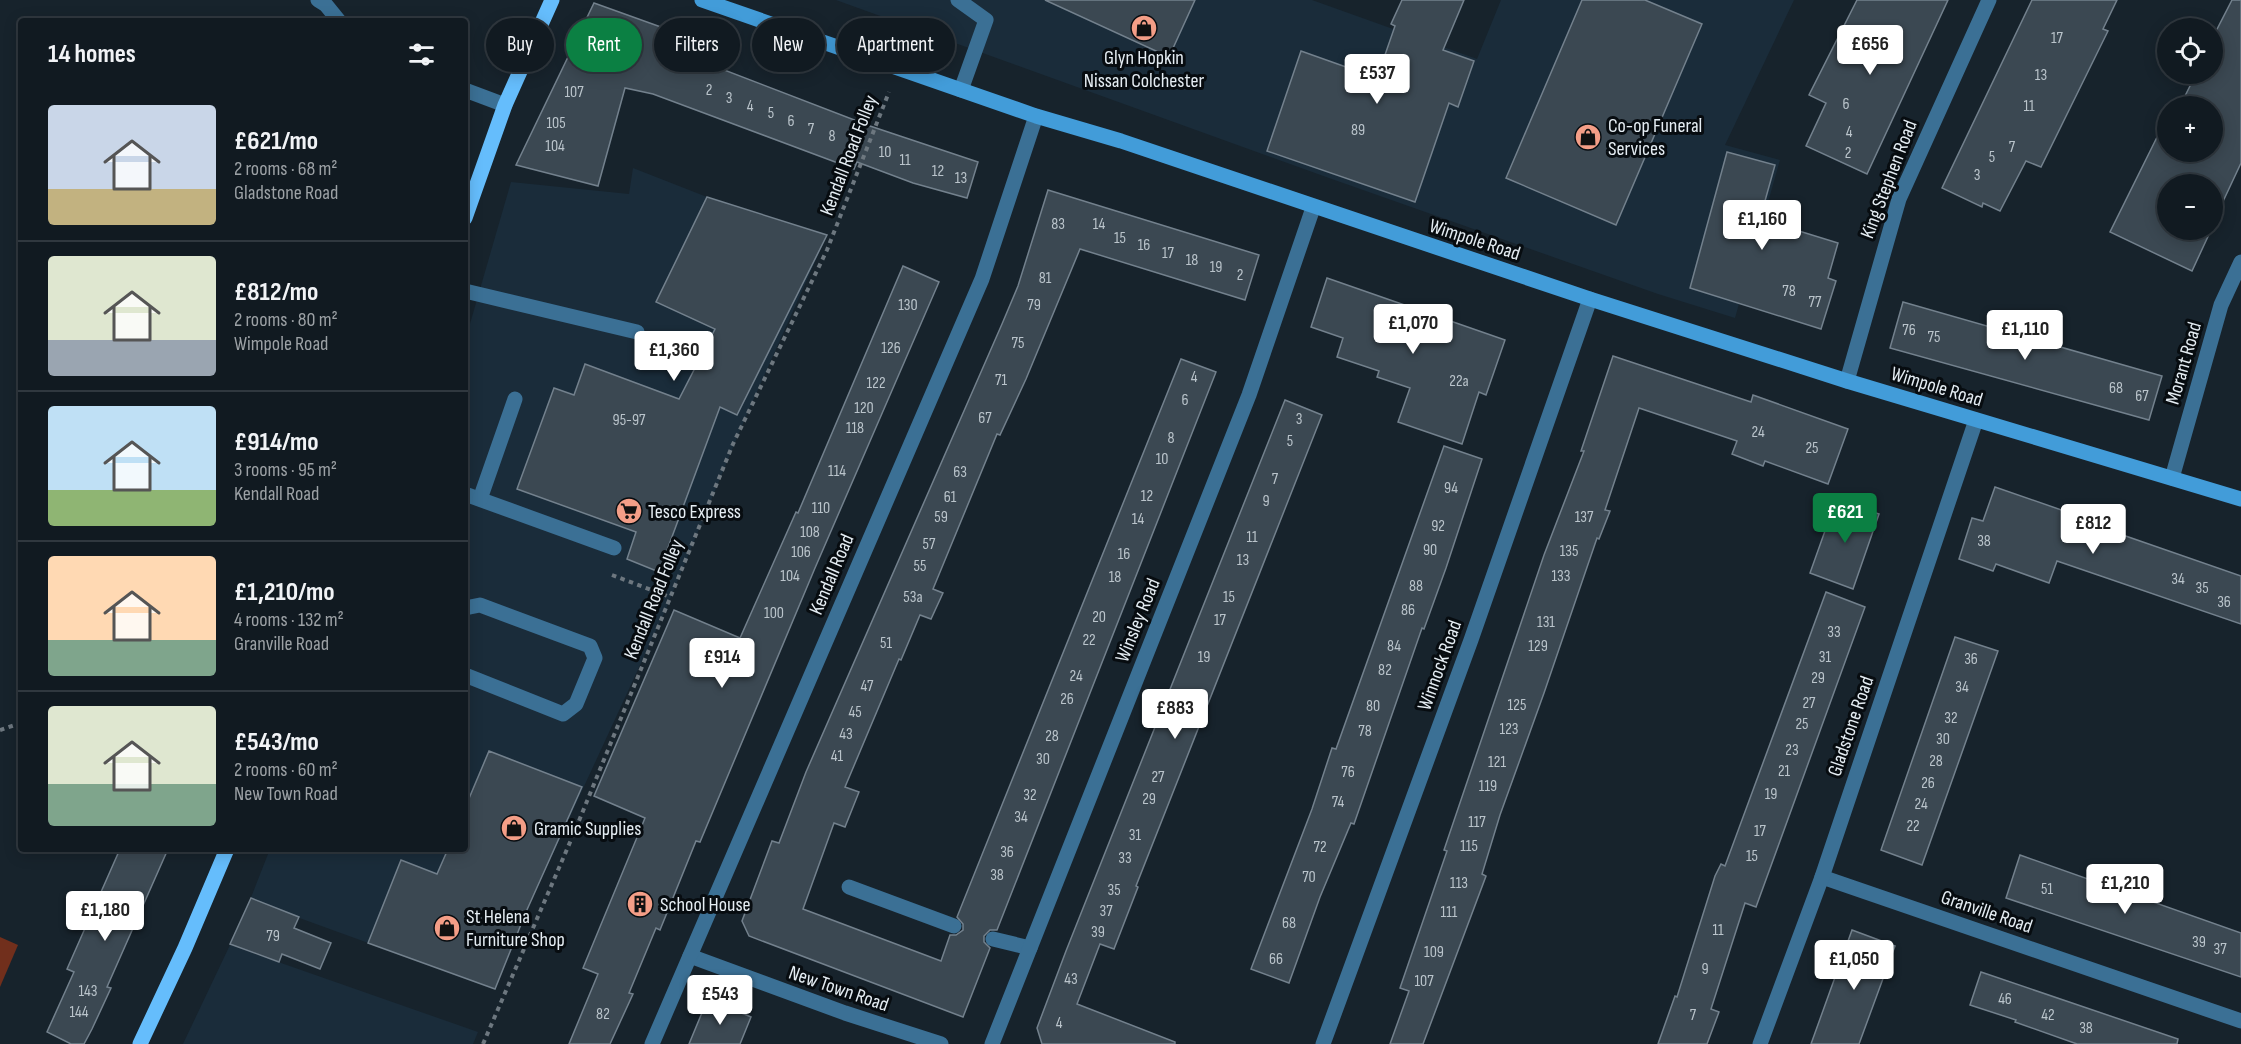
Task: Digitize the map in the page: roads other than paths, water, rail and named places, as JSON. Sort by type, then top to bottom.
[{"type":"main road","points":[[468,210],[505,105],[552,0]]},
{"type":"main road","points":[[140,1044],[185,948],[226,852]]},
{"type":"street","points":[[318,0],[326,4],[337,18]]},
{"type":"street","name":"Wimpole Road","points":[[702,0],[1036,116],[1121,141],[1313,208],[1590,299],[1847,381],[2241,499]]},
{"type":"street","name":"King Stephen Road","points":[[1847,381],[1899,199],[1989,0]]},
{"type":"street","points":[[961,90],[986,20],[963,1]]},
{"type":"street","points":[[468,91],[505,105]]},
{"type":"street","name":"Kendall Road","points":[[652,1044],[982,279],[1036,116]]},
{"type":"street","name":"Winsley Road","points":[[992,1044],[1249,394],[1313,208]]},
{"type":"street","name":"Morant Road","points":[[2172,478],[2221,305],[2241,262]]},
{"type":"street","points":[[468,292],[637,332]]},
{"type":"street","name":"Winnock Road","points":[[1323,1044],[1463,662],[1590,299]]},
{"type":"street","points":[[480,499],[514,399]]},
{"type":"street","name":"Gladstone Road","points":[[1760,1044],[1822,877],[1976,420]]},
{"type":"street","points":[[468,495],[614,548]]},
{"type":"street","points":[[468,607],[480,605],[590,646],[595,658],[576,704],[563,714],[468,676]]},
{"type":"street","name":"Granville Road","points":[[1822,877],[2241,1021]]},
{"type":"street","points":[[849,887],[954,926]]},
{"type":"street","points":[[993,939],[1030,948]]},
{"type":"street","name":"New Town Road","points":[[690,957],[845,1013],[941,1044]]},
{"type":"place","name":"Glyn Hopkin Nissan Colchester","points":[[1144,28]]},
{"type":"place","name":"Co-op Funeral Services","points":[[1588,137]]},
{"type":"place","name":"Tesco Express","points":[[629,511]]},
{"type":"place","name":"Gramic Supplies","points":[[514,828]]},
{"type":"place","name":"School House","points":[[640,904]]},
{"type":"place","name":"St Helena Furniture Shop","points":[[447,928]]}]
